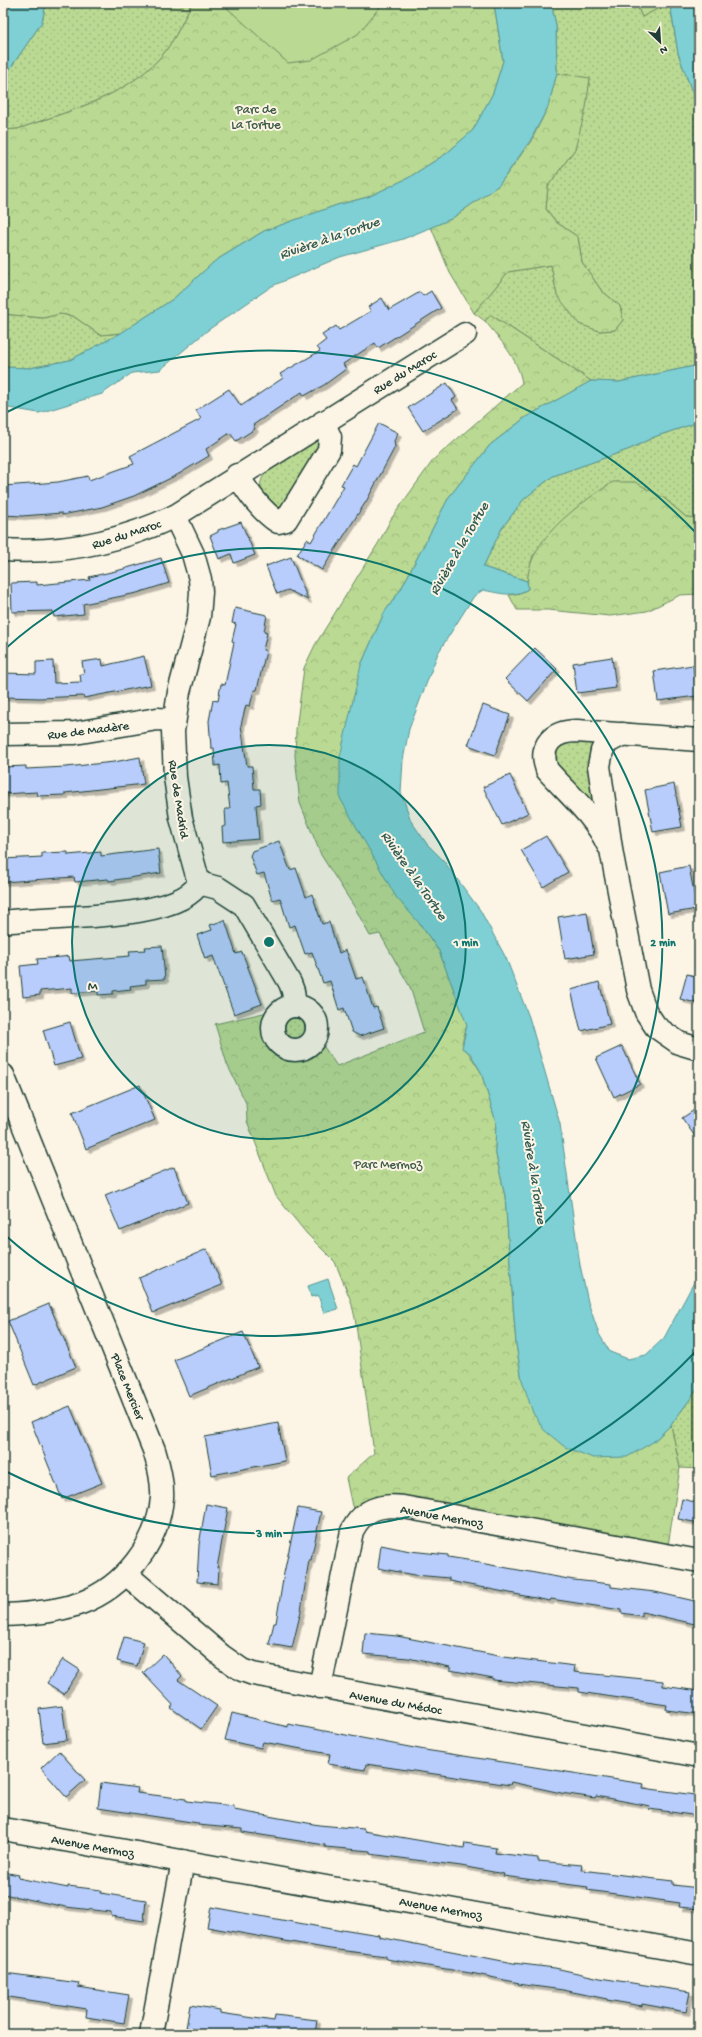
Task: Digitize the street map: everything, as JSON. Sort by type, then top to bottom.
[{"type":"street","name":"Rue du Maroc","points":[[3,550],[50,550],[88,545],[140,530],[175,516],[237,475],[465,334]]},
{"type":"street","points":[[237,475],[250,494],[270,516],[278,522],[286,520],[330,450],[330,437],[323,422]]},
{"type":"street","name":"Rue de Madrid","points":[[175,516],[193,554],[200,580],[201,592],[199,617],[184,669],[173,720],[175,777],[179,805],[185,836],[199,883]]},
{"type":"street","name":"Rue de Madère","points":[[3,734],[75,733],[157,719],[173,720]]},
{"type":"street","points":[[612,855],[598,826],[547,770],[544,761],[545,750],[549,741],[556,734],[565,731],[699,740]]},
{"type":"street","points":[[623,734],[606,743],[602,751],[599,766],[612,855],[638,990],[644,1008],[656,1027],[679,1043],[699,1049]]},
{"type":"street","points":[[3,922],[89,918],[138,910],[179,900],[191,893],[199,883],[218,888],[244,905],[290,983],[294,991],[295,1006]]},
{"type":"street","name":"Place Mercier","points":[[3,1075],[148,1432],[158,1464],[162,1497],[159,1515],[143,1551],[126,1574],[102,1593],[76,1605],[49,1611],[3,1615]]},
{"type":"street","name":"Avenue Mermoz","points":[[320,1687],[352,1531],[362,1515],[370,1510],[386,1506],[403,1508],[699,1561]]},
{"type":"street","name":"Avenue du Médoc","points":[[126,1574],[222,1656],[242,1670],[265,1677],[699,1756]]},
{"type":"street","name":"Avenue Mermoz","points":[[3,1829],[699,1954]]},
{"type":"street","points":[[151,2034],[183,1861]]},
{"type":"green space","points":[[46,3],[192,3],[167,50],[141,75],[125,86],[73,110],[18,129],[3,130],[3,79],[42,22]]},
{"type":"green space","name":"Parc de La Tortue","points":[[192,3],[494,3],[503,61],[493,93],[473,130],[447,153],[408,178],[368,197],[337,205],[264,231],[215,261],[173,299],[121,333],[100,335],[73,316],[60,314],[43,318],[3,314],[3,130],[18,129],[73,110],[125,86],[155,63],[167,50]]},
{"type":"green space","points":[[226,3],[383,3],[358,34],[311,60],[288,63],[225,6]]},
{"type":"green space","points":[[551,3],[636,3],[642,17],[657,9],[670,5],[678,53],[699,111],[699,365],[619,382],[591,381],[491,315],[485,321],[474,313],[508,272],[551,265],[557,295],[599,331],[615,330],[623,320],[620,306],[601,290],[582,262],[578,237],[556,222],[546,209],[548,186],[575,149],[590,79],[557,73],[556,25]]},
{"type":"green space","points":[[636,3],[670,3],[670,5],[657,9],[642,17]]},
{"type":"green space","points":[[557,73],[590,78],[586,108],[575,149],[548,186],[546,209],[556,222],[578,237],[582,262],[601,290],[620,306],[623,320],[615,330],[599,331],[579,324],[557,295],[551,265],[508,272],[474,313],[450,273],[431,227],[451,219],[499,185],[531,141],[548,107]]},
{"type":"green space","points":[[3,314],[43,318],[60,314],[73,316],[100,335],[121,333],[70,360],[30,368],[3,367]]},
{"type":"green space","name":"Parc Mermoz","points":[[491,315],[591,381],[526,417],[490,445],[449,497],[401,589],[384,613],[361,665],[420,924],[439,951],[465,1018],[467,1025],[462,1043],[481,1072],[496,1122],[495,1150],[505,1196],[516,1344],[522,1380],[653,1442],[671,1425],[680,1468],[668,1546],[355,1509],[352,1506],[346,1478],[374,1453],[355,1318],[351,1301],[335,1262],[307,1234],[276,1196],[247,1121],[246,1103],[227,1064],[215,1024],[268,1012],[265,1026],[266,1038],[271,1047],[279,1054],[289,1058],[300,1058],[311,1053],[322,1044],[337,1066],[424,1032],[410,987],[380,934],[370,936],[355,908],[321,855],[300,803],[295,756],[296,730],[304,668],[315,645],[379,542],[391,519],[434,459],[522,383],[517,365],[502,342],[485,321]]},
{"type":"green space","points":[[699,422],[699,518],[686,517],[664,498],[533,555],[527,581],[483,567],[502,528],[524,499],[553,476],[630,449],[654,437]]},
{"type":"green space","points":[[317,439],[320,439],[321,443],[279,511],[262,492],[261,481],[269,469]]},
{"type":"green space","points":[[613,482],[635,482],[664,498],[686,517],[699,518],[699,594],[680,595],[647,611],[610,616],[548,610],[517,610],[509,595],[521,593],[528,589],[529,572],[534,556],[543,541],[570,513]]},
{"type":"green space","points":[[561,742],[592,742],[596,800],[593,804],[555,764],[555,746]]},
{"type":"green space","points":[[291,1018],[299,1018],[305,1024],[305,1032],[299,1038],[291,1038],[285,1032],[285,1024]]},
{"type":"green space","points":[[699,1387],[699,1469],[680,1468],[671,1425]]},
{"type":"water","points":[[3,3],[46,3],[42,22],[3,79]]},
{"type":"water","name":"Rivière à la Tortue","points":[[494,3],[551,3],[556,25],[557,73],[548,107],[530,141],[499,185],[451,219],[403,239],[340,257],[272,286],[208,330],[160,370],[132,373],[102,394],[39,413],[3,407],[3,367],[30,368],[70,360],[121,333],[173,299],[215,261],[264,231],[337,205],[368,197],[408,178],[447,153],[473,130],[493,93],[503,61]]},
{"type":"water","points":[[670,3],[699,3],[699,111],[678,53]]},
{"type":"water","name":"Rivière à la Tortue","points":[[699,365],[699,422],[654,437],[630,449],[553,476],[524,499],[502,528],[483,567],[527,581],[528,589],[511,594],[483,590],[474,596],[438,653],[409,729],[403,760],[401,792],[411,821],[427,844],[443,860],[480,910],[506,958],[529,1017],[560,1124],[580,1265],[588,1302],[599,1334],[610,1352],[628,1359],[646,1355],[664,1338],[699,1273],[699,1387],[671,1425],[653,1442],[627,1457],[593,1458],[565,1447],[544,1430],[533,1413],[522,1380],[516,1344],[505,1196],[495,1150],[496,1122],[481,1072],[470,1053],[462,1048],[467,1025],[439,951],[420,924],[396,897],[340,798],[340,757],[361,665],[384,613],[401,589],[449,497],[490,445],[526,417],[591,381],[619,382]]},
{"type":"water","points":[[328,1279],[338,1309],[324,1313],[318,1295],[311,1297],[308,1286]]},
{"type":"building","points":[[431,291],[441,308],[378,348],[375,343],[343,364],[346,369],[324,385],[304,396],[302,392],[253,425],[255,429],[236,441],[230,433],[206,449],[209,456],[177,475],[134,496],[102,507],[62,515],[62,513],[22,516],[3,515],[3,486],[58,482],[88,476],[89,480],[134,464],[130,456],[201,419],[196,410],[229,389],[241,406],[283,378],[280,374],[320,351],[317,347],[326,340],[322,335],[336,326],[339,330],[371,311],[368,307],[382,298],[389,310],[420,292],[423,296]]},
{"type":"building","points":[[447,383],[456,397],[452,400],[458,409],[423,431],[408,408]]},
{"type":"building","points":[[379,423],[398,433],[394,441],[395,447],[367,500],[322,570],[297,555],[307,539],[311,542],[344,486],[341,485],[353,464],[356,466]]},
{"type":"building","points":[[241,522],[255,555],[234,563],[231,554],[219,559],[210,536],[218,532],[218,530]]},
{"type":"building","points":[[291,557],[308,600],[288,590],[277,594],[266,566]]},
{"type":"building","points":[[161,558],[169,583],[137,593],[83,604],[84,614],[54,617],[53,611],[12,612],[11,583],[37,582],[37,585],[90,580],[89,577]]},
{"type":"building","points":[[235,608],[267,615],[264,632],[267,633],[263,650],[266,651],[257,690],[254,690],[250,706],[246,705],[241,725],[247,766],[252,766],[254,789],[260,789],[261,804],[256,805],[259,839],[223,842],[222,827],[226,826],[225,809],[230,809],[227,783],[221,784],[220,765],[215,766],[214,748],[211,748],[209,721],[213,700],[218,701],[221,684],[225,685],[234,642],[232,641],[236,624],[232,623]]},
{"type":"building","points":[[535,648],[557,669],[528,701],[505,679]]},
{"type":"building","points":[[144,656],[151,685],[84,698],[83,696],[40,698],[3,697],[3,673],[36,674],[36,662],[53,661],[54,683],[81,682],[80,674],[84,674],[82,662],[102,659],[103,666]]},
{"type":"building","points":[[612,657],[616,688],[577,693],[573,663]]},
{"type":"building","points":[[693,665],[697,696],[658,701],[654,671]]},
{"type":"building","points":[[483,705],[510,715],[495,755],[468,745]]},
{"type":"building","points":[[140,757],[144,784],[65,793],[65,795],[38,796],[37,792],[3,794],[3,767],[26,766],[26,769],[66,767],[114,762]]},
{"type":"building","points":[[510,775],[528,813],[502,825],[483,787]]},
{"type":"building","points":[[674,784],[682,827],[653,832],[645,790]]},
{"type":"building","points":[[546,836],[568,872],[543,887],[521,850]]},
{"type":"building","points":[[279,841],[290,870],[296,868],[306,897],[312,894],[322,924],[329,922],[339,953],[346,950],[356,979],[363,977],[373,1008],[377,1007],[384,1028],[360,1036],[352,1032],[344,1008],[339,1010],[330,981],[323,983],[312,952],[305,954],[295,925],[289,927],[280,898],[272,900],[264,873],[257,875],[250,856],[252,851]]},
{"type":"building","points":[[158,849],[161,873],[109,881],[108,879],[75,882],[74,877],[3,882],[3,859],[42,857],[42,853],[68,852],[68,855],[101,852],[101,856]]},
{"type":"building","points":[[689,866],[697,909],[668,914],[660,872]]},
{"type":"building","points":[[587,912],[594,954],[565,959],[558,917]]},
{"type":"building","points":[[225,920],[236,954],[242,952],[262,1004],[234,1014],[213,956],[205,959],[197,935],[212,930],[210,925]]},
{"type":"building","points":[[162,946],[165,979],[146,980],[146,984],[130,986],[131,989],[113,991],[113,994],[98,995],[98,991],[72,993],[72,988],[40,991],[40,995],[23,997],[20,966],[38,964],[37,959],[69,956],[70,961],[130,956],[129,951],[146,950],[145,947]]},
{"type":"building","points":[[687,974],[699,977],[699,1000],[692,1002],[680,999]]},
{"type":"building","points":[[599,982],[610,1024],[581,1031],[571,990]]},
{"type":"building","points":[[70,1022],[81,1059],[54,1066],[43,1030]]},
{"type":"building","points":[[622,1046],[640,1084],[614,1097],[596,1058]]},
{"type":"building","points":[[140,1085],[155,1120],[86,1149],[72,1113]]},
{"type":"building","points":[[699,1107],[699,1142],[682,1118]]},
{"type":"building","points":[[174,1167],[188,1203],[120,1231],[105,1195]]},
{"type":"building","points":[[207,1249],[222,1285],[153,1313],[139,1278]]},
{"type":"building","points":[[49,1304],[76,1367],[34,1385],[8,1321]]},
{"type":"building","points":[[243,1332],[258,1367],[189,1396],[174,1360]]},
{"type":"building","points":[[70,1406],[102,1483],[62,1499],[31,1422]]},
{"type":"building","points":[[278,1423],[285,1461],[212,1475],[205,1437]]},
{"type":"building","points":[[682,1499],[699,1503],[699,1523],[678,1519]]},
{"type":"building","points":[[206,1504],[228,1508],[217,1568],[219,1568],[218,1584],[197,1582],[199,1545]]},
{"type":"building","points":[[298,1508],[321,1512],[311,1560],[309,1560],[301,1611],[292,1648],[269,1644],[274,1623],[276,1623],[284,1573]]},
{"type":"building","points":[[381,1545],[410,1551],[448,1555],[448,1557],[574,1580],[611,1584],[611,1587],[655,1592],[699,1602],[699,1625],[642,1612],[642,1616],[621,1613],[621,1610],[551,1599],[550,1601],[449,1581],[449,1578],[415,1575],[378,1568]]},
{"type":"building","points":[[365,1633],[397,1636],[504,1657],[575,1666],[574,1672],[663,1681],[663,1686],[699,1691],[699,1714],[666,1710],[667,1705],[579,1692],[579,1688],[493,1680],[493,1678],[450,1670],[450,1667],[408,1658],[363,1654]]},
{"type":"building","points":[[124,1637],[144,1642],[137,1666],[117,1661]]},
{"type":"building","points":[[163,1654],[182,1676],[178,1680],[217,1706],[201,1729],[171,1708],[173,1705],[143,1673]]},
{"type":"building","points":[[63,1659],[80,1670],[64,1694],[47,1683]]},
{"type":"building","points":[[62,1706],[67,1740],[43,1743],[39,1709]]},
{"type":"building","points":[[232,1713],[288,1727],[288,1724],[425,1750],[644,1784],[643,1788],[695,1795],[695,1797],[699,1798],[699,1816],[649,1809],[650,1806],[596,1796],[595,1798],[561,1793],[511,1782],[510,1785],[366,1764],[365,1770],[328,1764],[330,1754],[263,1742],[261,1748],[225,1740]]},
{"type":"building","points":[[59,1751],[85,1780],[66,1797],[41,1768]]},
{"type":"building","points":[[101,1783],[138,1788],[137,1793],[186,1799],[186,1801],[234,1806],[234,1810],[319,1825],[364,1829],[364,1831],[464,1848],[465,1843],[496,1848],[495,1853],[538,1858],[538,1861],[582,1865],[581,1870],[673,1881],[673,1885],[699,1888],[699,1909],[679,1907],[680,1903],[587,1890],[588,1887],[503,1876],[504,1874],[461,1866],[370,1854],[370,1851],[325,1847],[325,1845],[242,1832],[242,1829],[198,1825],[198,1823],[98,1808]]},
{"type":"building","points":[[3,1872],[19,1875],[18,1878],[68,1888],[68,1886],[101,1890],[100,1893],[146,1900],[144,1921],[111,1916],[111,1912],[66,1907],[3,1894]]},
{"type":"building","points":[[211,1907],[342,1931],[342,1929],[379,1935],[379,1937],[513,1963],[555,1968],[600,1978],[690,1992],[686,2012],[642,2004],[642,2006],[607,2000],[563,1990],[518,1984],[519,1983],[476,1974],[386,1959],[386,1956],[330,1949],[207,1927]]},
{"type":"building","points":[[5,1973],[79,1983],[78,1987],[129,1995],[124,2023],[86,2017],[87,2009],[3,1996]]},
{"type":"building","points":[[190,2005],[220,2010],[220,2013],[274,2021],[275,2015],[317,2020],[315,2034],[220,2034],[186,2028]]},
{"type":"district","name":"M","points":[[93,985]]}]
